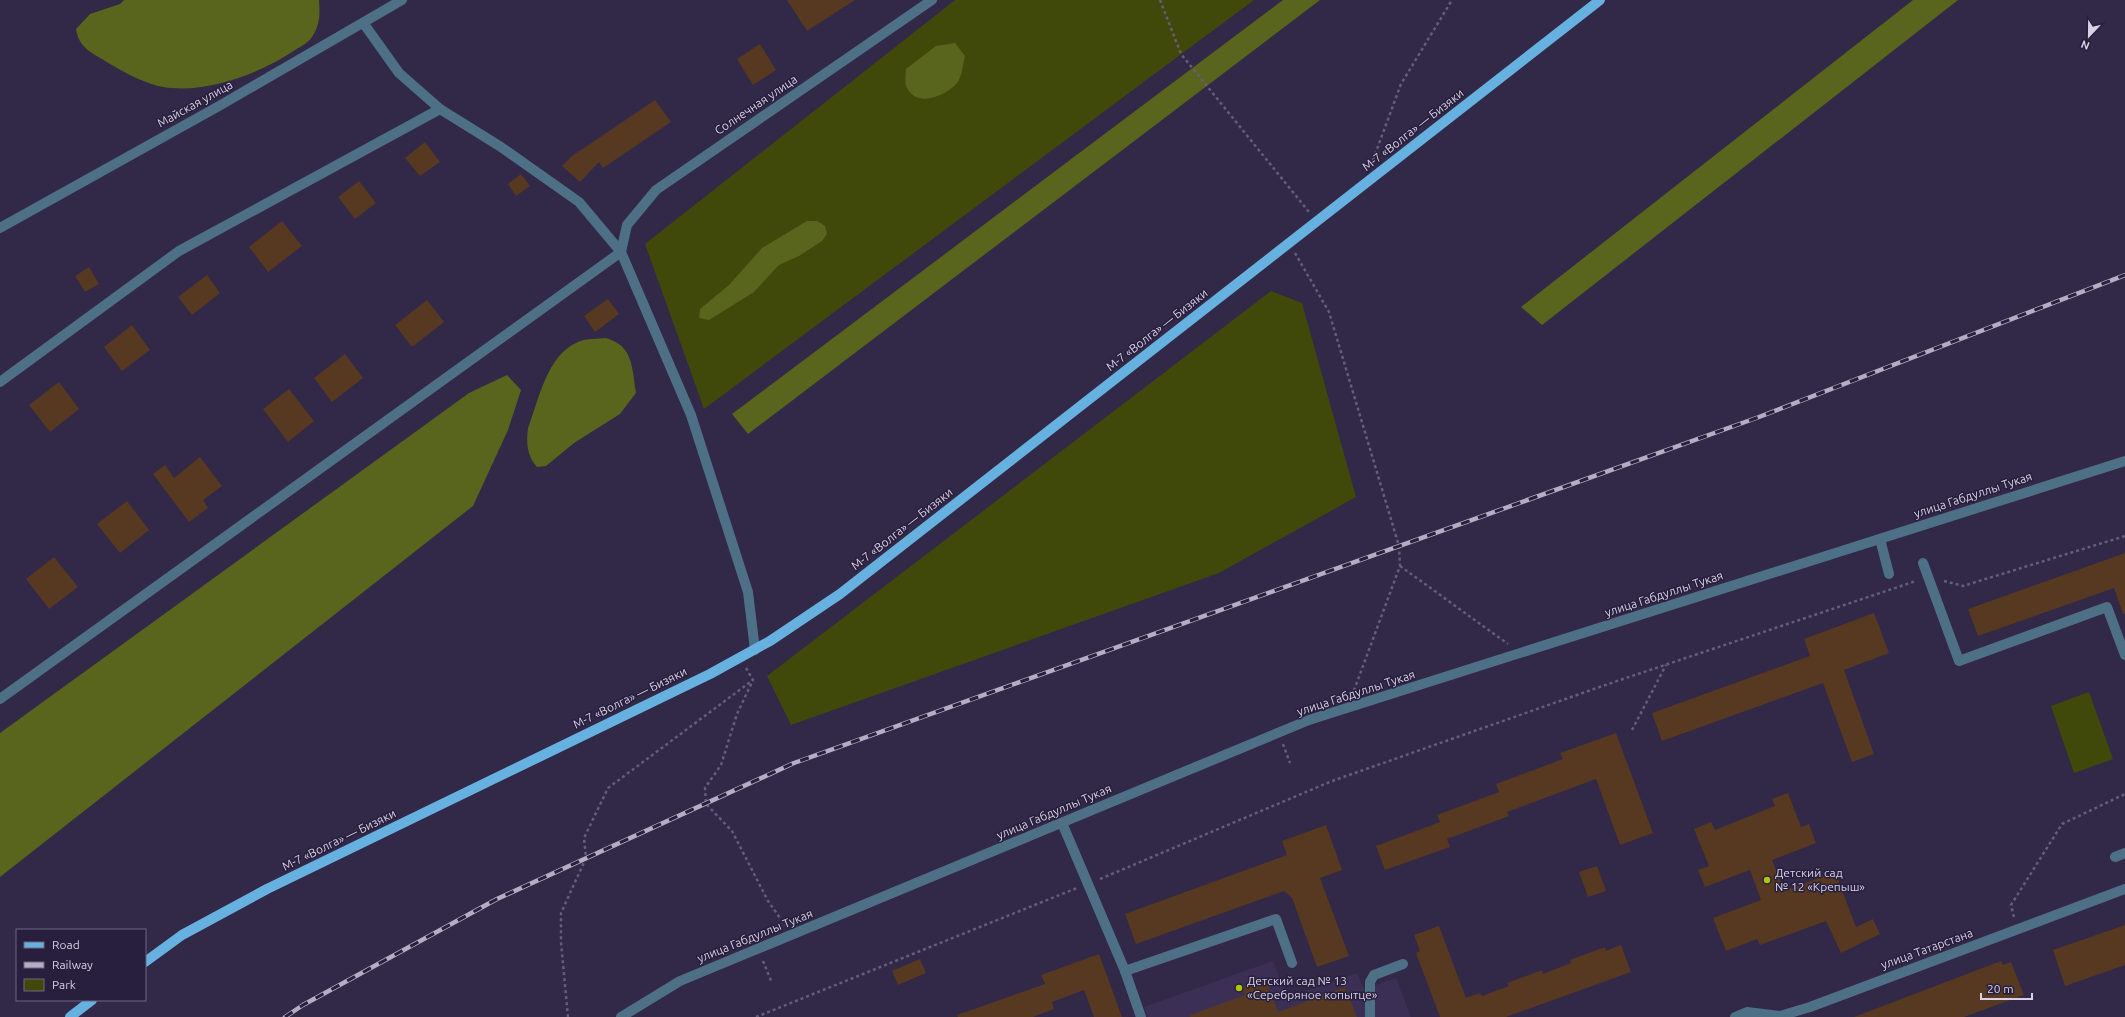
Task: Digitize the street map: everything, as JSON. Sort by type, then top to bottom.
[{"type":"main road","name":"М-7 «Волга» — Бизяки","points":[[146,961],[182,935],[267,889],[710,674],[755,650],[840,594],[1600,0]]},
{"type":"main road","points":[[70,1017],[91,1001]]},
{"type":"street","name":"Майская улица","points":[[0,228],[364,24],[402,0]]},
{"type":"street","name":"Солнечная улица","points":[[621,252],[627,226],[656,190],[932,0]]},
{"type":"street","points":[[364,24],[399,73],[440,109],[501,147],[579,202],[621,252],[691,415],[748,592],[755,650]]},
{"type":"street","points":[[0,382],[179,251],[440,109]]},
{"type":"street","points":[[0,700],[621,252]]},
{"type":"street","name":"улица Габдуллы Тукая","points":[[621,1017],[680,981],[1279,734],[1309,720],[2125,461]]},
{"type":"street","points":[[1880,539],[1889,574]]},
{"type":"street","points":[[1923,563],[1959,661],[2107,607],[2125,655]]},
{"type":"street","points":[[1062,823],[1125,971],[1142,1017]]},
{"type":"street","name":"улица Татарстана","points":[[1735,1017],[1747,1012],[1766,1016],[1780,1016],[1810,1007],[2125,889]]},
{"type":"street","points":[[1125,971],[1276,919],[1292,963]]},
{"type":"street","points":[[1370,1017],[1370,982],[1374,975],[1403,964]]},
{"type":"path","points":[[1160,0],[1181,54],[1317,221]]},
{"type":"path","points":[[1372,163],[1401,84],[1452,0]]},
{"type":"path","points":[[1290,243],[1329,312],[1399,546],[1400,566],[1347,708]]},
{"type":"path","points":[[756,1017],[1089,884],[1332,781],[1667,664],[1928,577],[1963,586],[2125,536]]},
{"type":"path","points":[[1400,566],[1521,653]]},
{"type":"path","points":[[740,658],[753,680]]},
{"type":"path","points":[[1632,730],[1667,664]]},
{"type":"path","points":[[753,680],[737,714],[721,765],[705,788],[706,804],[732,831],[768,901],[792,935]]},
{"type":"path","points":[[568,1017],[561,942],[561,913],[586,858],[584,838],[608,788],[753,680]]},
{"type":"path","points":[[1279,734],[1290,763]]},
{"type":"path","points":[[2017,929],[2011,905],[2062,824],[2125,794]]},
{"type":"path","points":[[758,949],[772,983]]},
{"type":"shaded area","name":"Детский сад № 13 «Серебряное копытце»","points":[[1273,961],[1287,998],[1357,973],[1364,989],[1396,978],[1411,1017],[1148,1017],[1144,1007]]},
{"type":"green space","points":[[124,0],[319,0],[319,15],[315,33],[304,45],[266,67],[214,85],[196,88],[163,87],[133,77],[111,65],[86,49],[80,41],[76,29],[90,14],[120,4]]},
{"type":"green space","points":[[955,0],[1254,0],[704,409],[645,244]]},
{"type":"green space","points":[[1283,0],[1320,0],[748,434],[732,414]]},
{"type":"green space","points":[[1913,0],[1958,0],[1542,325],[1521,307]]},
{"type":"green space","points":[[955,43],[965,56],[961,74],[957,83],[946,92],[932,98],[924,99],[912,94],[907,88],[906,84],[906,69],[936,46]]},
{"type":"green space","points":[[807,221],[817,221],[825,226],[827,234],[822,241],[799,256],[779,265],[754,292],[709,320],[699,318],[700,309],[729,285],[762,248]]},
{"type":"green space","points":[[1271,291],[1302,303],[1356,497],[1219,573],[791,725],[767,676]]},
{"type":"green space","points":[[606,338],[622,347],[627,353],[632,367],[636,393],[620,414],[574,443],[546,466],[537,467],[529,454],[527,439],[528,428],[540,391],[551,367],[567,348],[578,342],[588,339]]},
{"type":"green space","points":[[507,375],[521,390],[508,430],[473,506],[0,877],[0,733],[469,393]]},
{"type":"green space","points":[[2089,692],[2113,759],[2074,773],[2051,706]]},
{"type":"building","points":[[787,0],[855,0],[807,31]]},
{"type":"building","points":[[760,44],[776,70],[753,85],[737,59]]},
{"type":"building","points":[[655,100],[671,122],[603,168],[599,162],[580,182],[562,166],[572,156]]},
{"type":"building","points":[[425,142],[440,162],[420,176],[405,158]]},
{"type":"building","points":[[521,174],[530,186],[516,196],[508,184]]},
{"type":"building","points":[[359,181],[376,203],[355,219],[338,197]]},
{"type":"building","points":[[282,221],[302,246],[268,272],[249,247]]},
{"type":"building","points":[[89,267],[99,284],[85,292],[75,276]]},
{"type":"building","points":[[207,275],[220,293],[192,315],[178,297]]},
{"type":"building","points":[[608,299],[619,314],[595,332],[584,316]]},
{"type":"building","points":[[427,300],[444,322],[412,347],[395,325]]},
{"type":"building","points":[[132,325],[150,350],[122,371],[104,347]]},
{"type":"building","points":[[345,354],[363,378],[332,402],[314,378]]},
{"type":"building","points":[[59,382],[79,409],[50,432],[29,405]]},
{"type":"building","points":[[289,389],[314,421],[288,442],[263,409]]},
{"type":"building","points":[[200,457],[222,486],[203,500],[208,508],[189,522],[153,474],[165,465],[174,478]]},
{"type":"building","points":[[127,501],[149,530],[120,553],[97,524]]},
{"type":"building","points":[[2125,553],[2125,614],[2123,614],[2114,588],[1978,636],[1968,609]]},
{"type":"building","points":[[54,557],[78,587],[49,609],[26,579]]},
{"type":"building","points":[[1874,613],[1889,653],[1844,670],[1874,754],[1852,762],[1823,683],[1662,741],[1652,713],[1810,656],[1804,639]]},
{"type":"building","points":[[1616,733],[1653,833],[1620,845],[1596,779],[1507,812],[1509,816],[1447,839],[1450,847],[1385,870],[1376,846],[1440,822],[1437,815],[1499,792],[1496,784],[1563,759],[1560,753]]},
{"type":"building","name":"Детский сад № 12 «Крепыш»","points":[[1788,793],[1801,827],[1809,824],[1816,843],[1772,860],[1784,891],[1835,872],[1856,927],[1873,919],[1880,934],[1841,953],[1826,921],[1760,945],[1757,939],[1726,951],[1713,918],[1761,900],[1750,870],[1705,887],[1698,870],[1709,866],[1694,829],[1711,822],[1715,830],[1775,806],[1772,799]]},
{"type":"building","points":[[1326,825],[1342,870],[1320,878],[1349,956],[1317,967],[1292,898],[1284,891],[1136,944],[1125,914],[1287,855],[1282,841]]},
{"type":"building","points":[[1597,866],[1606,891],[1588,897],[1579,872]]},
{"type":"building","points":[[2125,925],[2125,965],[2065,986],[2053,950]]},
{"type":"building","points":[[1439,926],[1466,998],[1480,993],[1482,996],[1509,986],[1507,983],[1542,970],[1543,974],[1571,963],[1570,960],[1605,947],[1606,951],[1621,945],[1631,972],[1506,1017],[1440,1017],[1416,953],[1420,951],[1414,935]]},
{"type":"building","points":[[1099,954],[1122,1017],[1094,1017],[1084,990],[1052,1002],[1054,1009],[1033,1017],[958,1017],[957,1015],[1045,984],[1041,975]]},
{"type":"building","points":[[920,959],[926,973],[898,985],[892,971]]},
{"type":"building","points":[[2001,961],[2003,965],[2011,962],[2024,995],[1964,1017],[1854,1017]]},
{"type":"building","points":[[1265,978],[1278,1012],[1345,987],[1357,1017],[1190,1017],[1190,1015],[1245,995],[1242,987]]},
{"type":"railway","points":[[285,1017],[303,1005],[497,899],[794,763],[1759,417],[2125,275]]},
{"type":"place","name":"Детский сад № 12 «Крепыш»","points":[[1767,880]]},
{"type":"place","name":"Детский сад № 13 «Серебряное копытце»","points":[[1239,988]]}]
